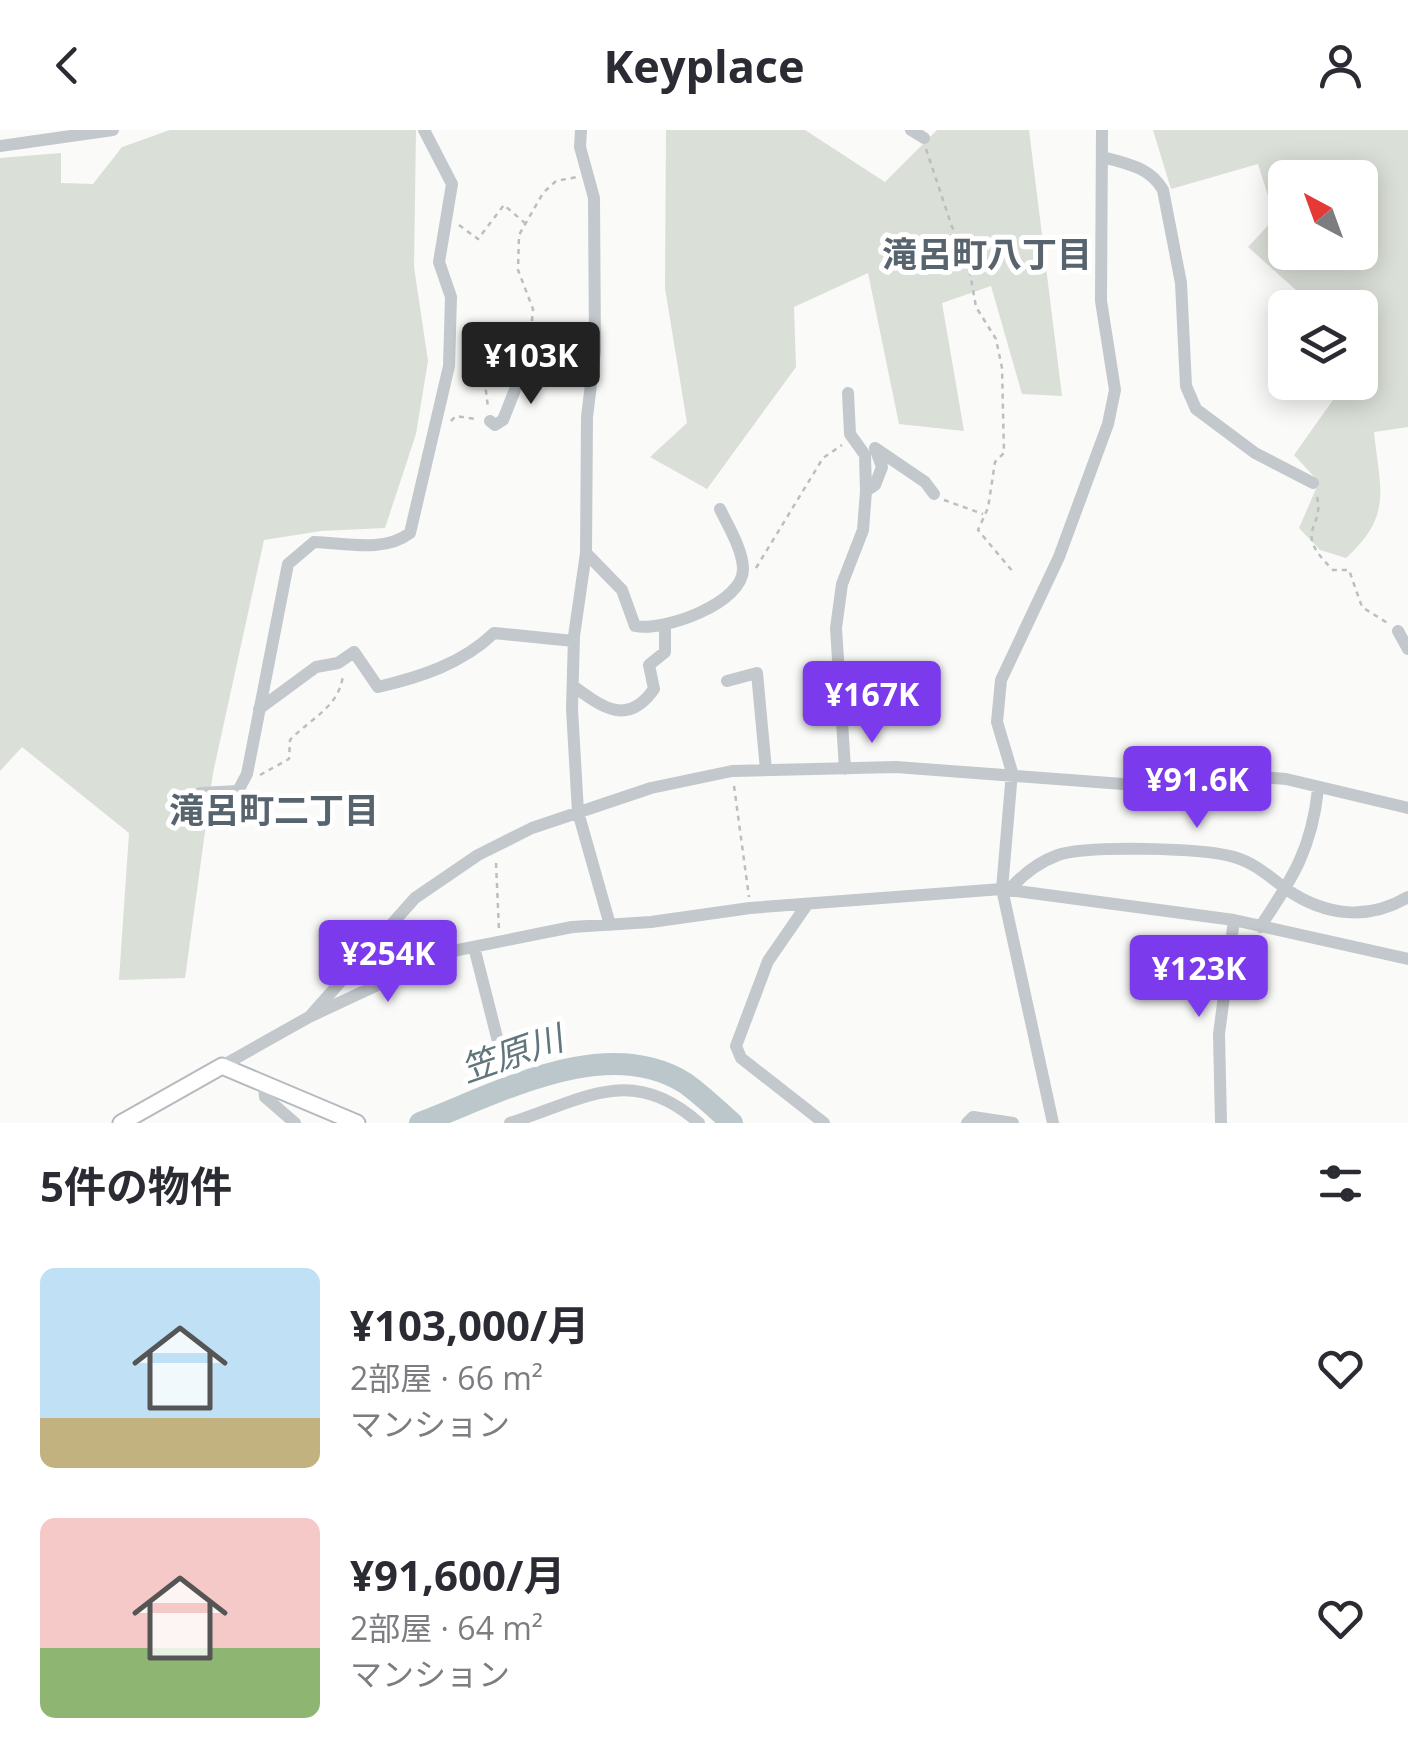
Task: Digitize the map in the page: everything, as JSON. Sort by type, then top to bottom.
[{"type":"main road","points":[[121,1123],[222,1066],[357,1123]]},
{"type":"street","points":[[0,146],[113,130]]},
{"type":"street","points":[[200,793],[238,791],[247,774],[288,564],[314,542],[383,545],[397,543],[410,533],[448,373],[451,298],[438,262],[452,184],[424,130]]},
{"type":"street","points":[[581,130],[580,147],[594,198],[592,372],[586,553],[574,641],[573,686],[578,812],[610,925]]},
{"type":"street","points":[[911,130],[924,138]]},
{"type":"street","points":[[1052,1123],[1005,890],[1012,772],[997,722],[1000,680],[1059,557],[1108,424],[1115,390],[1102,301],[1102,130]]},
{"type":"street","points":[[1104,157],[1140,167],[1156,178],[1163,190],[1182,283],[1186,386],[1196,410],[1255,452],[1314,483]]},
{"type":"street","points":[[490,420],[495,425],[503,420],[528,357],[538,354],[560,366],[592,372]]},
{"type":"street","points":[[846,769],[836,628],[842,584],[863,530],[866,491],[865,456],[854,440],[848,393]]},
{"type":"street","points":[[866,491],[876,485],[882,467],[875,448],[925,482],[934,494]]},
{"type":"street","points":[[586,553],[622,590],[635,626],[665,628],[720,602],[742,574],[738,551],[720,509]]},
{"type":"street","points":[[573,686],[586,701],[612,710],[630,708],[654,689],[650,665],[665,652],[665,628]]},
{"type":"street","points":[[1398,630],[1408,649]]},
{"type":"street","points":[[259,710],[316,667],[338,664],[354,652],[378,687],[432,672],[479,647],[494,633],[574,641]]},
{"type":"street","points":[[727,681],[757,673],[766,770]]},
{"type":"street","points":[[309,1016],[415,898],[495,846],[651,788],[732,770],[1012,772],[1150,786],[1232,774],[1286,779],[1408,808]]},
{"type":"street","points":[[1260,927],[1286,889],[1314,831],[1318,789]]},
{"type":"street","points":[[1005,890],[1056,856],[1090,850],[1234,857],[1269,874],[1309,902],[1355,914],[1376,913],[1407,902]]},
{"type":"street","points":[[222,1066],[309,1016],[448,952],[572,927],[750,908],[1005,890],[1234,920],[1408,960]]},
{"type":"street","points":[[806,906],[768,961],[736,1046],[740,1058],[824,1123]]},
{"type":"street","points":[[1221,1123],[1218,1034],[1234,920]]},
{"type":"street","points":[[474,947],[504,1065]]},
{"type":"street","points":[[264,1084],[265,1097],[295,1123]]},
{"type":"street","points":[[510,1123],[630,1088],[671,1100],[699,1123]]},
{"type":"street","points":[[967,1123],[973,1117],[988,1117],[1014,1123]]},
{"type":"path","points":[[924,138],[928,164],[966,250],[976,307],[996,339],[1002,368],[1004,453],[996,462],[978,530],[1014,573]]},
{"type":"path","points":[[528,357],[533,309],[517,260],[519,235],[556,181],[588,177]]},
{"type":"path","points":[[444,219],[478,239],[504,204],[526,224]]},
{"type":"path","points":[[435,436],[456,416],[490,420],[485,384],[448,373]]},
{"type":"path","points":[[742,574],[755,570],[823,458],[854,440]]},
{"type":"path","points":[[1314,483],[1319,506],[1311,524],[1313,552],[1333,570],[1349,570],[1362,607],[1398,630]]},
{"type":"path","points":[[934,494],[984,515]]},
{"type":"path","points":[[254,779],[290,759],[290,740],[330,707],[342,690],[341,679],[358,658]]},
{"type":"path","points":[[732,770],[750,908]]},
{"type":"path","points":[[223,807],[248,800]]},
{"type":"path","points":[[495,846],[499,942]]},
{"type":"shaded area","points":[[170,130],[416,130],[414,267],[428,361],[416,434],[385,528],[321,531],[264,540],[213,773],[185,978],[119,980],[129,833],[22,747],[0,771],[0,158],[61,153],[61,183],[93,184],[122,147]]},
{"type":"shaded area","points":[[666,130],[805,130],[885,182],[937,130],[1029,130],[1062,396],[1022,394],[991,286],[942,303],[964,431],[899,424],[868,273],[794,307],[796,367],[707,489],[650,457],[687,423],[665,288]]},
{"type":"shaded area","points":[[1153,130],[1408,130],[1408,427],[1374,432],[1380,486],[1377,515],[1361,543],[1346,558],[1320,550],[1299,528],[1319,482],[1294,455],[1333,400],[1378,400],[1378,290],[1296,290],[1274,270],[1378,270],[1378,160],[1268,160],[1268,196],[1258,164],[1171,189]]},
{"type":"shaded area","points":[[1268,226],[1268,265],[1248,247]]},
{"type":"waterway","name":"笠原川","points":[[420,1123],[551,1073],[621,1064],[654,1069],[685,1083],[732,1123]]},
{"type":"district","name":"滝呂町八丁目","points":[[987,255]]},
{"type":"district","name":"滝呂町二丁目","points":[[274,811]]}]
